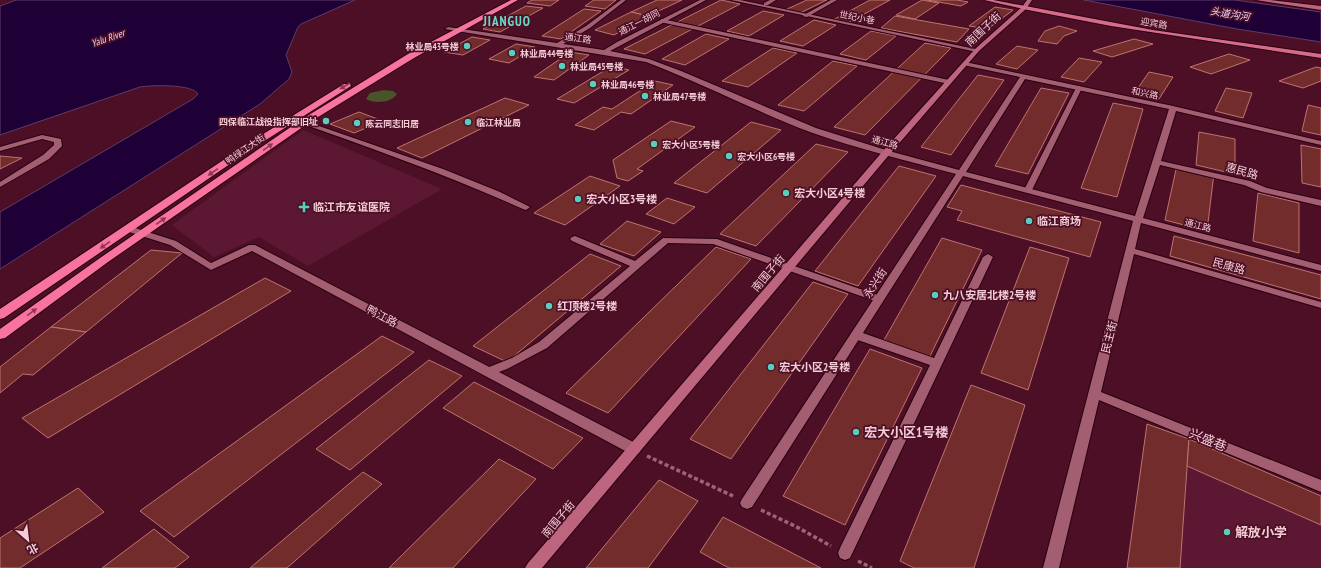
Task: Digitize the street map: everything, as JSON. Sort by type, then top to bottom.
[{"type":"highway","name":"鸭绿江大街","points":[[0,315],[293,119],[376,68],[504,0]]},
{"type":"highway","name":"鸭绿江大街","points":[[0,335],[142,233],[303,122],[381,73],[515,0]]},
{"type":"main road","name":"迎宾路","points":[[986,0],[1027,4],[1163,34],[1321,56]]},
{"type":"street","points":[[558,45],[588,27],[624,0]]},
{"type":"street","name":"通江一胡同","points":[[605,52],[704,0]]},
{"type":"street","name":"世纪小巷","points":[[733,0],[805,16],[977,50]]},
{"type":"street","points":[[766,4],[774,0]]},
{"type":"street","points":[[805,16],[835,0]]},
{"type":"street","points":[[1258,0],[1321,7]]},
{"type":"street","points":[[1280,0],[1321,7]]},
{"type":"street","name":"南围子街","points":[[533,568],[886,153],[977,50],[1027,4]]},
{"type":"street","points":[[662,21],[949,82]]},
{"type":"street","name":"通江路","points":[[448,29],[631,56],[661,65],[813,130],[886,153],[1321,268]]},
{"type":"street","name":"和兴路","points":[[965,64],[1173,108],[1321,143]]},
{"type":"street","name":"永兴街","points":[[747,503],[1024,76]]},
{"type":"street","points":[[1028,190],[1078,88]]},
{"type":"street","name":"民主街","points":[[1051,568],[1138,219],[1173,108]]},
{"type":"street","points":[[293,119],[410,159],[490,190],[526,207]]},
{"type":"street","points":[[0,149],[42,137],[58,141],[58,146],[46,157],[0,185]]},
{"type":"street","name":"惠民路","points":[[1157,162],[1247,183],[1264,190],[1321,203]]},
{"type":"street","name":"鸭江路","points":[[129,229],[173,244],[212,267],[252,247],[634,449]]},
{"type":"street","points":[[576,239],[636,265]]},
{"type":"street","points":[[488,372],[529,355],[543,345],[666,240],[691,240],[721,244],[743,250],[788,268],[879,299]]},
{"type":"street","name":"民康路","points":[[1130,250],[1321,305]]},
{"type":"street","points":[[845,553],[988,257]]},
{"type":"street","points":[[856,335],[936,363]]},
{"type":"street","name":"兴盛巷","points":[[1094,394],[1321,486]]},
{"type":"shaded area","name":"临江市友谊医院","points":[[303,130],[442,189],[308,266],[259,237],[214,257],[172,225]]},
{"type":"shaded area","name":"解放小学","points":[[1147,424],[1189,439],[1321,496],[1321,568],[1127,568]]},
{"type":"green space","points":[[384,90],[393,91],[397,94],[391,99],[383,102],[374,102],[366,99],[370,93]]},
{"type":"water","name":"Yalu River","points":[[16,0],[355,0],[301,24],[298,27],[286,55],[292,72],[289,79],[260,104],[0,269],[0,212],[193,99],[198,94],[188,88],[180,87],[140,87],[0,135],[0,6]]},
{"type":"water","name":"头道沟河","points":[[1084,0],[1235,0],[1321,12],[1321,42],[1237,29]]},
{"type":"building","points":[[532,0],[559,0],[550,6],[527,3]]},
{"type":"building","points":[[594,0],[616,0],[605,9],[585,6]]},
{"type":"building","points":[[657,0],[682,0],[648,16],[631,12]]},
{"type":"building","points":[[721,0],[740,4],[645,54],[624,49]]},
{"type":"building","points":[[807,0],[827,0],[800,13],[785,10]]},
{"type":"building","points":[[870,0],[890,0],[848,23],[833,20]]},
{"type":"building","points":[[922,0],[939,3],[915,19],[896,15]]},
{"type":"building","points":[[927,0],[957,0],[968,2],[961,6]]},
{"type":"building","points":[[526,6],[543,8],[500,32],[483,29]]},
{"type":"building","points":[[995,7],[1013,10],[988,29],[969,26]]},
{"type":"building","points":[[584,9],[601,11],[561,39],[542,36]]},
{"type":"building","points":[[763,11],[784,15],[749,36],[727,31]]},
{"type":"building","points":[[631,12],[648,16],[614,35],[595,30]]},
{"type":"building","points":[[895,16],[969,29],[957,42],[881,28]]},
{"type":"building","points":[[814,20],[836,25],[803,46],[780,41]]},
{"type":"building","points":[[1059,26],[1077,31],[1064,36],[1057,44],[1038,41],[1045,31]]},
{"type":"building","points":[[871,31],[896,36],[866,60],[840,54]]},
{"type":"building","points":[[706,34],[729,39],[685,65],[662,59]]},
{"type":"building","name":"林业局43号楼","points":[[472,37],[490,40],[463,55],[444,52]]},
{"type":"building","points":[[1134,39],[1153,44],[1112,57],[1093,51]]},
{"type":"building","points":[[925,43],[951,48],[865,135],[834,127]]},
{"type":"building","name":"林业局44号楼","points":[[516,44],[535,47],[509,63],[489,59]]},
{"type":"building","points":[[1017,46],[1038,50],[1017,69],[996,64]]},
{"type":"building","points":[[773,48],[797,53],[748,87],[722,81]]},
{"type":"building","name":"林业局45号楼","points":[[570,52],[589,55],[554,80],[534,77]]},
{"type":"building","points":[[1229,54],[1250,60],[1211,74],[1190,67]]},
{"type":"building","points":[[1079,58],[1102,62],[1084,82],[1061,77]]},
{"type":"building","points":[[833,61],[857,66],[804,111],[778,105]]},
{"type":"building","name":"林业局46号楼","points":[[612,66],[629,70],[574,103],[557,99]]},
{"type":"building","points":[[1316,67],[1321,68],[1321,81],[1303,88],[1279,81]]},
{"type":"building","points":[[1149,72],[1173,77],[1159,99],[1134,94]]},
{"type":"building","points":[[978,75],[1004,80],[951,155],[921,147]]},
{"type":"building","name":"林业局47号楼","points":[[655,81],[673,85],[631,114],[621,112],[594,130],[575,125],[603,107],[612,109]]},
{"type":"building","points":[[1041,88],[1069,93],[1028,174],[995,166]]},
{"type":"building","points":[[1226,88],[1252,93],[1243,118],[1215,111]]},
{"type":"building","points":[[505,98],[529,105],[422,158],[397,148]]},
{"type":"building","points":[[1113,103],[1143,109],[1117,197],[1081,188]]},
{"type":"building","points":[[1308,105],[1321,108],[1321,135],[1302,131]]},
{"type":"building","name":"陈云同志旧居","points":[[359,112],[383,121],[354,133],[330,124]]},
{"type":"building","name":"宏大小区5号楼","points":[[671,121],[695,127],[637,169],[643,171],[628,181],[617,178],[613,160]]},
{"type":"building","name":"宏大小区6号楼","points":[[751,122],[781,130],[707,193],[674,183]]},
{"type":"building","points":[[1199,132],[1235,139],[1235,174],[1196,165]]},
{"type":"building","name":"宏大小区4号楼","points":[[816,144],[848,152],[756,246],[720,234]]},
{"type":"building","points":[[1301,145],[1321,149],[1321,187],[1302,183]]},
{"type":"building","points":[[0,156],[22,158],[0,169]]},
{"type":"building","points":[[1177,165],[1214,173],[1207,231],[1165,220]]},
{"type":"building","points":[[899,166],[936,176],[858,286],[815,271]]},
{"type":"building","name":"宏大小区3号楼","points":[[590,176],[620,186],[565,225],[534,213]]},
{"type":"building","name":"临江商场","points":[[961,185],[1101,222],[1090,257],[957,220],[962,211],[947,207]]},
{"type":"building","points":[[1258,193],[1299,203],[1299,253],[1253,241]]},
{"type":"building","points":[[667,198],[695,207],[674,224],[646,214]]},
{"type":"building","points":[[627,221],[661,232],[634,256],[600,244]]},
{"type":"building","points":[[1174,236],[1321,275],[1321,299],[1170,256]]},
{"type":"building","name":"九八安居北楼2号楼","points":[[942,238],[982,250],[930,356],[884,340]]},
{"type":"building","points":[[716,247],[751,259],[608,413],[566,393]]},
{"type":"building","points":[[1030,247],[1069,258],[1028,390],[981,373]]},
{"type":"building","points":[[151,250],[182,253],[86,332],[51,327]]},
{"type":"building","name":"红顶楼2号楼","points":[[590,254],[621,266],[507,362],[473,346]]},
{"type":"building","points":[[265,278],[291,291],[48,438],[22,418]]},
{"type":"building","name":"宏大小区2号楼","points":[[813,282],[848,294],[731,459],[690,439]]},
{"type":"building","points":[[51,327],[86,332],[33,375],[23,374],[0,393],[0,367]]},
{"type":"building","points":[[382,336],[414,352],[174,537],[140,511]]},
{"type":"building","name":"宏大小区1号楼","points":[[870,349],[922,368],[845,525],[783,496]]},
{"type":"building","points":[[429,360],[462,376],[350,470],[316,449]]},
{"type":"building","points":[[474,382],[583,438],[553,469],[443,408]]},
{"type":"building","points":[[971,385],[1025,405],[974,568],[914,568],[900,561]]},
{"type":"building","points":[[1147,424],[1189,439],[1180,568],[1127,568]]},
{"type":"building","points":[[1189,439],[1321,496],[1321,525],[1187,466]]},
{"type":"building","points":[[499,459],[536,479],[453,568],[389,568]]},
{"type":"building","points":[[363,472],[382,484],[287,568],[250,568]]},
{"type":"building","points":[[659,480],[698,501],[648,568],[586,568]]},
{"type":"building","points":[[78,488],[104,512],[20,568],[0,568],[0,538]]},
{"type":"building","points":[[723,517],[821,568],[729,568],[700,552]]},
{"type":"building","points":[[154,529],[189,557],[175,568],[102,568]]},
{"type":"place","name":"林业局43号楼","points":[[467,46]]},
{"type":"place","name":"林业局44号楼","points":[[512,53]]},
{"type":"place","name":"林业局45号楼","points":[[562,66]]},
{"type":"place","name":"林业局46号楼","points":[[593,84]]},
{"type":"place","name":"林业局47号楼","points":[[645,96]]},
{"type":"place","name":"四保临江战役指挥部旧址","points":[[326,121]]},
{"type":"place","name":"临江林业局","points":[[468,122]]},
{"type":"place","name":"陈云同志旧居","points":[[357,123]]},
{"type":"place","name":"宏大小区5号楼","points":[[654,144]]},
{"type":"place","name":"宏大小区6号楼","points":[[729,156]]},
{"type":"place","name":"宏大小区4号楼","points":[[786,193]]},
{"type":"place","name":"宏大小区3号楼","points":[[578,199]]},
{"type":"place","name":"临江市友谊医院","points":[[304,207]]},
{"type":"place","name":"临江商场","points":[[1029,221]]},
{"type":"place","name":"九八安居北楼2号楼","points":[[935,295]]},
{"type":"place","name":"红顶楼2号楼","points":[[549,306]]},
{"type":"place","name":"宏大小区2号楼","points":[[771,367]]},
{"type":"place","name":"宏大小区1号楼","points":[[856,432]]},
{"type":"place","name":"解放小学","points":[[1227,532]]},
{"type":"district","name":"JIANGUO","points":[[507,21]]}]
